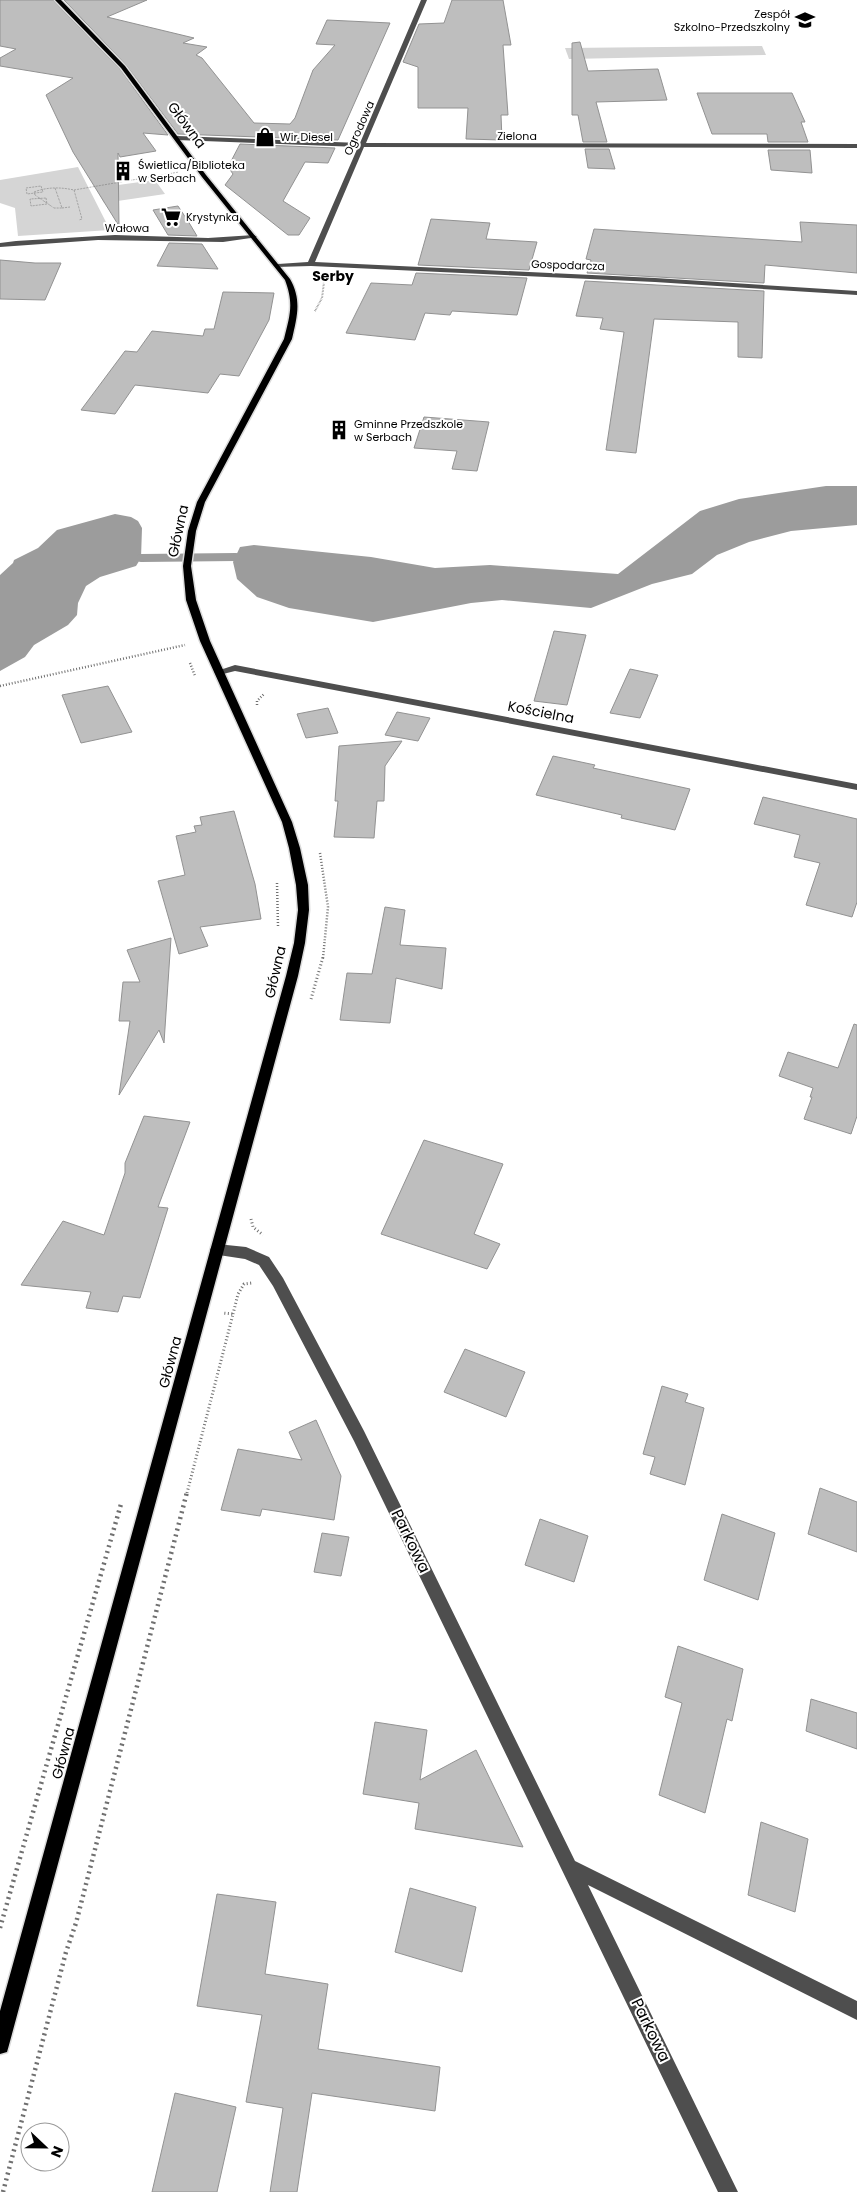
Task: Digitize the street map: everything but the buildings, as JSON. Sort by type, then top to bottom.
[{"type":"main road","name":"Główna","points":[[0,2045],[217,1250],[294,960],[302,925],[303,895],[296,853],[287,822],[219,672],[191,600],[187,566],[188,549],[201,502],[272,370],[292,325],[295,310],[294,295],[288,280],[278,266],[123,68],[58,0]]},
{"type":"street","name":"Ogrodowa","points":[[311,264],[424,0]]},
{"type":"street","name":"Zielona","points":[[177,138],[362,144],[857,146]]},
{"type":"street","name":"Wałowa","points":[[0,245],[131,237],[219,241],[254,237]]},
{"type":"street","name":"Gospodarcza","points":[[278,266],[311,264],[664,281],[857,293]]},
{"type":"street","name":"Kościelna","points":[[219,672],[235,668],[857,787]]},
{"type":"street","name":"Parkowa","points":[[217,1250],[246,1253],[264,1261],[278,1282],[359,1436],[572,1868],[728,2192]]},
{"type":"street","points":[[572,1868],[857,2011]]},
{"type":"path","points":[[37,199],[34,193],[36,190],[55,188],[74,190],[183,171]]},
{"type":"path","points":[[41,186],[43,192],[27,194],[26,188],[41,186]]},
{"type":"path","points":[[55,188],[62,208]]},
{"type":"path","points":[[74,190],[82,219],[74,220]]},
{"type":"path","points":[[37,199],[46,198],[47,204],[31,206],[30,199],[37,199],[50,203],[54,208],[70,207]]},
{"type":"path","points":[[0,686],[7,682],[183,646]]},
{"type":"path","points":[[192,670],[196,678]]},
{"type":"path","points":[[276,876],[278,929]]},
{"type":"shaded area","points":[[762,46],[766,55],[569,59],[565,48]]},
{"type":"shaded area","points":[[78,167],[110,230],[18,236],[15,208],[0,203],[0,180]]},
{"type":"shaded area","points":[[155,180],[165,194],[104,203],[96,188]]},
{"type":"shaded area","points":[[826,486],[857,486],[857,525],[791,531],[749,542],[717,555],[692,574],[652,584],[591,608],[502,600],[471,603],[373,622],[289,608],[257,597],[237,579],[233,562],[240,547],[254,545],[371,557],[435,568],[490,565],[618,574],[700,511],[739,499]]},
{"type":"shaded area","points":[[115,514],[131,517],[138,521],[142,528],[141,558],[136,566],[100,577],[86,586],[78,603],[77,615],[68,625],[34,645],[25,657],[0,671],[0,575],[14,560],[38,548],[57,530]]},
{"type":"waterway","points":[[141,558],[236,557]]},
{"type":"place","name":"Zespół Szkolno-Przedszkolny","points":[[805,20]]},
{"type":"place","name":"Wir Diesel","points":[[265,137]]},
{"type":"place","name":"Świetlica/Biblioteka w Serbach","points":[[123,171]]},
{"type":"place","name":"Krystynka","points":[[171,217]]},
{"type":"place","name":"Gminne Przedszkole w Serbach","points":[[339,430]]},
{"type":"district","name":"Serby","points":[[333,276]]}]
